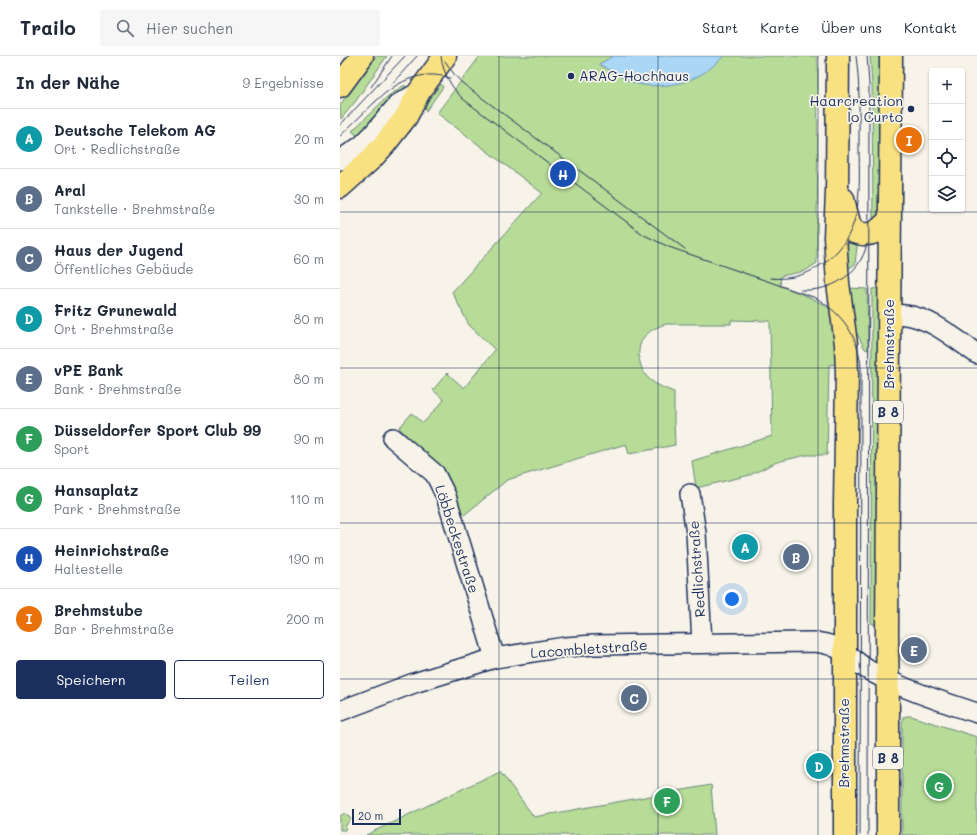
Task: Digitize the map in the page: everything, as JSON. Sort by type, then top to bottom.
[{"type":"main road","points":[[340,86],[362,56]]},
{"type":"main road","points":[[340,187],[372,159],[384,145],[406,116],[419,92],[445,56]]},
{"type":"main road","name":"Brehmstraße","points":[[838,56],[837,192],[835,237],[846,344],[847,374],[844,835]]},
{"type":"main road","name":"Brehmstraße","points":[[888,835],[887,633],[891,56]]},
{"type":"main road","points":[[837,192],[845,200],[846,216],[854,232],[861,235],[869,235],[882,228],[890,219]]},
{"type":"street","points":[[340,160],[361,146],[398,104],[419,92]]},
{"type":"street","points":[[889,315],[906,315],[923,319],[977,354]]},
{"type":"street","name":"Löbbeckestraße","points":[[393,438],[435,474],[446,496],[495,658]]},
{"type":"street","name":"Redlichstraße","points":[[690,494],[696,533],[702,643]]},
{"type":"street","name":"Lacombletstraße","points":[[340,711],[414,683],[495,658],[565,647],[594,645],[822,642],[844,651]]},
{"type":"street","points":[[844,651],[861,665],[888,680],[977,713]]},
{"type":"green space","points":[[376,56],[387,56],[355,102],[341,119],[340,105]]},
{"type":"green space","points":[[480,56],[817,56],[817,263],[805,271],[781,276],[780,286],[814,300],[833,311],[838,364],[829,365],[827,455],[806,455],[777,462],[750,475],[696,488],[692,461],[772,436],[770,321],[731,320],[731,324],[666,324],[647,334],[640,344],[639,356],[642,369],[649,379],[674,392],[675,445],[629,454],[626,444],[507,480],[463,516],[445,473],[399,428],[412,413],[423,423],[444,400],[433,390],[447,373],[464,388],[495,350],[469,325],[452,292],[542,193],[437,113]]},
{"type":"green space","points":[[870,56],[882,56],[882,214],[873,222],[872,84]]},
{"type":"green space","points":[[441,84],[443,87],[426,111],[425,104]]},
{"type":"green space","points":[[403,86],[406,86],[361,139],[352,131],[388,96]]},
{"type":"green space","points":[[854,237],[858,238],[855,264],[844,272],[842,253]]},
{"type":"green space","points":[[848,288],[867,289],[868,350],[865,349],[856,332]]},
{"type":"green space","points":[[881,288],[880,627],[871,623],[872,289]]},
{"type":"green space","points":[[907,716],[977,737],[977,835],[902,835],[902,722],[903,717]]},
{"type":"green space","points":[[500,771],[534,817],[711,785],[715,835],[366,835]]},
{"type":"green space","points":[[345,813],[351,819],[346,825],[345,830],[340,830],[340,816]]},
{"type":"water","points":[[613,56],[724,56],[707,71],[692,79],[675,84],[657,86],[631,82],[599,64]]},
{"type":"tram line","points":[[371,87],[392,56]]},
{"type":"tram line","points":[[340,125],[405,56]]},
{"type":"tram line","points":[[391,85],[417,56]]},
{"type":"tram line","points":[[441,56],[448,79],[463,99],[644,235],[669,247],[816,298],[826,304],[842,319],[853,336],[860,357],[861,368],[860,835]]},
{"type":"tram line","points":[[770,278],[796,276],[819,266],[834,254],[845,241],[852,226],[857,211],[859,194],[859,88],[856,56]]},
{"type":"tram line","points":[[867,56],[869,83],[868,835]]},
{"type":"tram line","points":[[445,61],[462,83],[685,249]]},
{"type":"tram line","points":[[373,104],[381,96],[408,79],[428,75],[439,75],[450,78]]},
{"type":"tram line","points":[[340,136],[377,100]]},
{"type":"tram line","points":[[801,290],[823,288],[843,279],[858,264],[867,244]]},
{"type":"place","name":"ARAG-Hochhaus","points":[[571,76]]},
{"type":"place","name":"Haarcreation lo Curto","points":[[911,109]]},
{"type":"place","name":"Brehmstube","points":[[909,140]]},
{"type":"place","name":"Heinrichstraße","points":[[563,174]]},
{"type":"place","name":"Deutsche Telekom AG","points":[[745,547]]},
{"type":"place","name":"Aral","points":[[796,557]]},
{"type":"place","name":"vPE Bank","points":[[914,650]]},
{"type":"place","name":"Haus der Jugend","points":[[634,698]]},
{"type":"place","name":"Fritz Grunewald","points":[[819,766]]},
{"type":"place","name":"Hansaplatz","points":[[939,786]]},
{"type":"place","name":"Düsseldorfer Sport Club 99","points":[[667,801]]}]
